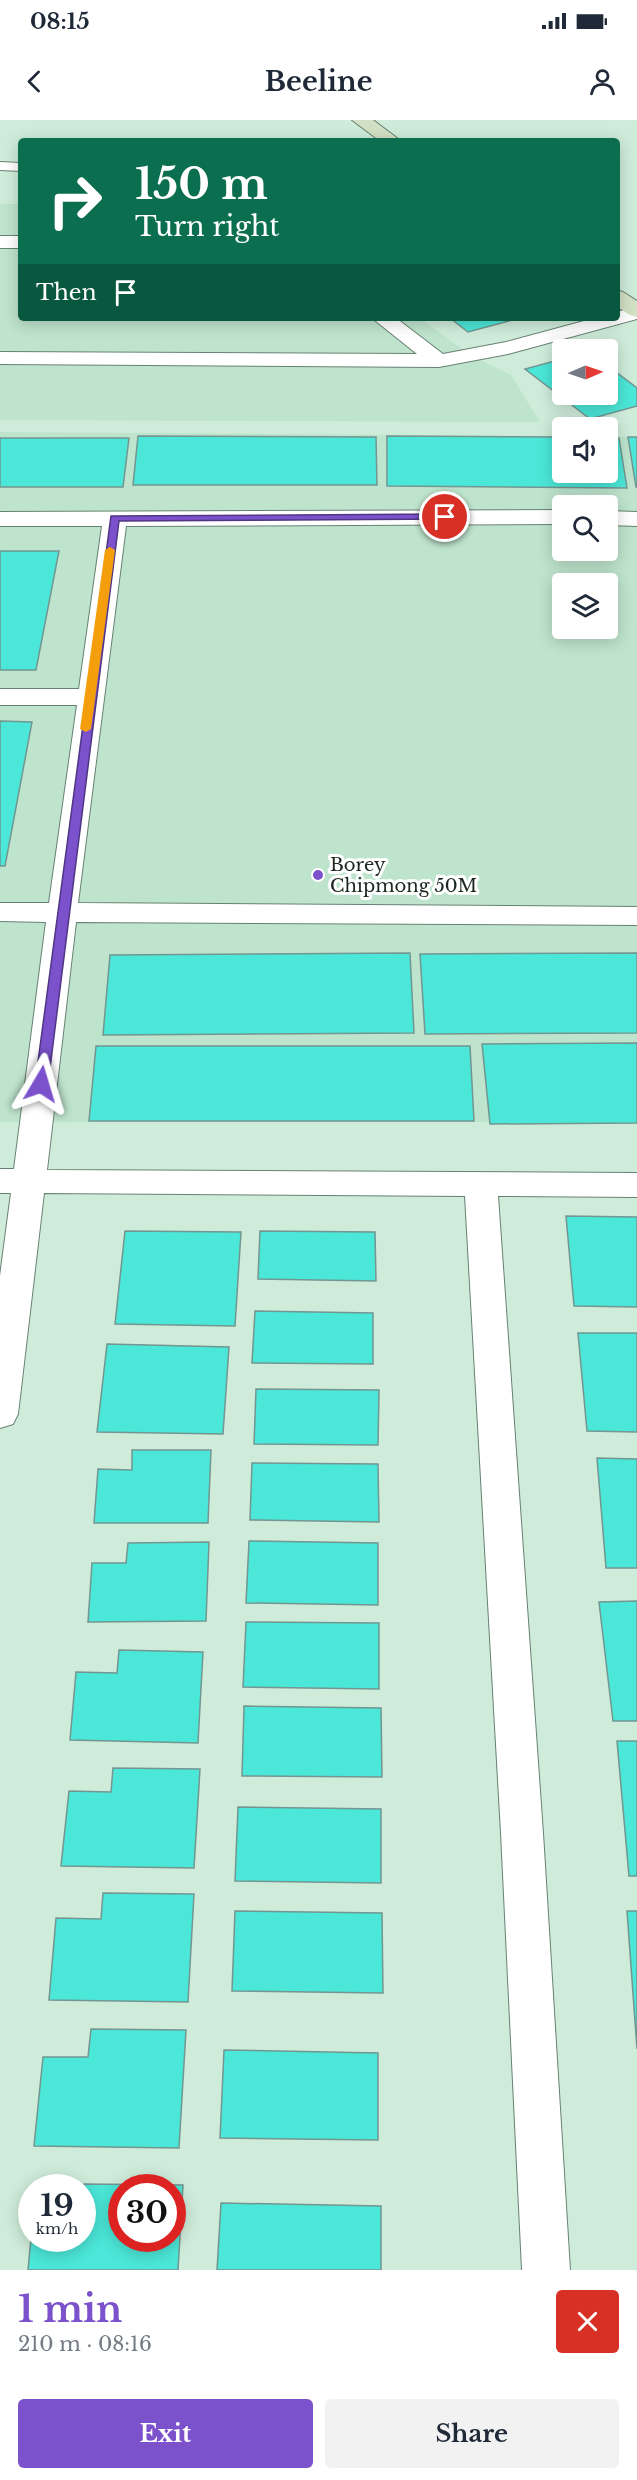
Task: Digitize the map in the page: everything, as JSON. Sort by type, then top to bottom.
[{"type":"main road","points":[[361,120],[388,138]]},
{"type":"main road","points":[[620,299],[637,312]]},
{"type":"street","points":[[0,242],[18,242]]},
{"type":"street","points":[[620,317],[637,312]]},
{"type":"street","points":[[387,321],[439,360]]},
{"type":"street","points":[[0,358],[439,360],[508,348],[605,321]]},
{"type":"street","points":[[0,519],[552,517]]},
{"type":"street","points":[[0,1414],[15,1181],[62,913],[115,518]]},
{"type":"street","points":[[618,518],[637,519]]},
{"type":"street","points":[[0,697],[90,697]]},
{"type":"street","points":[[0,912],[637,916]]},
{"type":"street","points":[[15,1181],[637,1185]]},
{"type":"street","points":[[481,1184],[522,1833],[546,2270]]},
{"type":"lane","points":[[0,166],[18,167]]},
{"type":"shaded area","points":[[0,204],[18,204],[18,321],[424,321],[470,355],[511,375],[540,422],[0,420]]},
{"type":"shaded area","name":"Borey Chipmong 50M","points":[[0,432],[552,436],[552,483],[618,483],[618,437],[637,437],[637,1122],[0,1122]]},
{"type":"building","points":[[454,321],[509,321],[468,332]]},
{"type":"building","points":[[552,362],[552,390],[525,369]]},
{"type":"building","points":[[618,374],[637,388],[637,406],[597,417],[587,417],[572,405],[618,405]]},
{"type":"building","points":[[138,436],[376,437],[377,485],[133,485]]},
{"type":"building","points":[[387,436],[552,437],[552,483],[618,483],[619,438],[627,488],[387,486]]},
{"type":"building","points":[[628,437],[637,437],[637,487],[636,487]]},
{"type":"building","points":[[0,438],[129,438],[123,487],[0,487]]},
{"type":"building","points":[[0,551],[59,551],[36,670],[0,670]]},
{"type":"building","points":[[0,721],[32,722],[5,866],[0,866]]},
{"type":"building","points":[[410,953],[414,1033],[103,1035],[110,955]]},
{"type":"building","points":[[637,953],[637,1033],[425,1034],[420,954]]},
{"type":"building","points":[[637,1043],[637,1123],[490,1124],[482,1044]]},
{"type":"building","points":[[96,1046],[470,1046],[474,1121],[89,1121]]},
{"type":"building","points":[[566,1216],[637,1217],[637,1307],[574,1306]]},
{"type":"building","points":[[125,1231],[241,1232],[235,1326],[115,1324]]},
{"type":"building","points":[[260,1231],[375,1232],[376,1281],[258,1279]]},
{"type":"building","points":[[255,1311],[373,1313],[373,1364],[252,1363]]},
{"type":"building","points":[[578,1333],[637,1333],[637,1432],[587,1431]]},
{"type":"building","points":[[107,1344],[229,1347],[223,1434],[97,1432]]},
{"type":"building","points":[[256,1389],[379,1390],[378,1445],[254,1444]]},
{"type":"building","points":[[132,1450],[211,1450],[208,1523],[94,1523],[98,1469],[132,1470]]},
{"type":"building","points":[[597,1458],[637,1459],[637,1568],[606,1568]]},
{"type":"building","points":[[252,1463],[378,1464],[379,1522],[250,1520]]},
{"type":"building","points":[[249,1541],[378,1543],[378,1605],[246,1603]]},
{"type":"building","points":[[209,1542],[206,1621],[88,1622],[92,1563],[126,1563],[128,1543]]},
{"type":"building","points":[[637,1601],[637,1721],[613,1721],[599,1602]]},
{"type":"building","points":[[246,1622],[379,1623],[379,1689],[243,1687]]},
{"type":"building","points":[[119,1650],[203,1652],[198,1743],[70,1740],[76,1672],[117,1673]]},
{"type":"building","points":[[244,1706],[381,1708],[382,1777],[242,1776]]},
{"type":"building","points":[[617,1741],[637,1741],[637,1876],[629,1876]]},
{"type":"building","points":[[113,1768],[200,1769],[194,1868],[61,1866],[69,1791],[111,1792]]},
{"type":"building","points":[[238,1807],[381,1809],[381,1883],[235,1881]]},
{"type":"building","points":[[103,1893],[194,1894],[188,2002],[49,2000],[56,1918],[101,1919]]},
{"type":"building","points":[[235,1911],[382,1913],[383,1993],[232,1991]]},
{"type":"building","points":[[627,1911],[637,1911],[637,2049]]},
{"type":"building","points":[[91,2029],[186,2030],[179,2148],[34,2146],[43,2057],[88,2057]]},
{"type":"building","points":[[224,2050],[378,2053],[378,2140],[220,2138]]},
{"type":"building","points":[[96,2184],[108,2184],[108,2252],[179,2252],[178,2270],[28,2270],[30,2252],[96,2252]]},
{"type":"building","points":[[221,2203],[381,2206],[381,2270],[217,2270]]},
{"type":"slow traffic","points":[[86,729],[110,550]]},
{"type":"place","name":"Borey Chipmong 50M","points":[[318,875]]},
{"type":"route","points":[[41,1084],[115,518],[445,517]]}]
